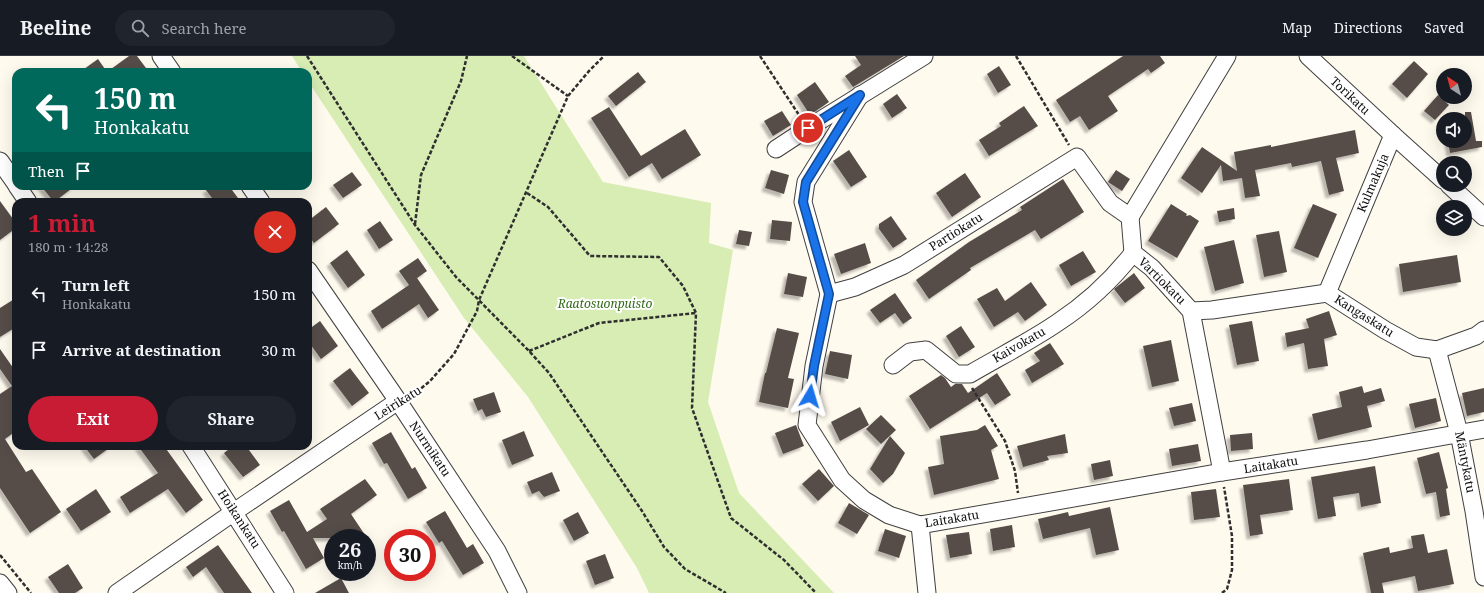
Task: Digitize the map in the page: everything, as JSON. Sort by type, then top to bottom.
[{"type":"street","points":[[161,56],[169,68]]},
{"type":"street","points":[[776,149],[924,56]]},
{"type":"street","points":[[1077,157],[1110,203],[1130,217],[1227,56]]},
{"type":"street","name":"Torikatu","points":[[1308,56],[1393,135]]},
{"type":"street","name":"Laitakatu","points":[[860,95],[806,182],[803,202],[829,294],[814,366],[807,425],[842,480],[864,500],[889,515],[920,525],[1222,472],[1367,450],[1484,429]]},
{"type":"street","name":"Kulmakuja","points":[[1327,293],[1393,135],[1436,174]]},
{"type":"street","name":"Partiokatu","points":[[829,294],[856,287],[904,265],[1077,157]]},
{"type":"street","points":[[0,161],[12,178]]},
{"type":"street","points":[[1457,192],[1484,217]]},
{"type":"street","name":"Vartiokatu","points":[[1130,217],[1133,253],[1152,268],[1191,311],[1222,472]]},
{"type":"street","name":"Kaivokatu","points":[[963,374],[970,374],[1058,323],[1100,290],[1117,274],[1133,253]]},
{"type":"street","name":"Nurmikatu","points":[[312,276],[398,401],[497,551],[518,593]]},
{"type":"street","name":"Kangaskatu","points":[[1191,311],[1212,310],[1327,293],[1385,330],[1416,347],[1437,350],[1476,336],[1484,330]]},
{"type":"street","points":[[893,365],[910,352],[926,350],[956,374],[963,374]]},
{"type":"street","name":"Mäntykatu","points":[[1437,350],[1460,433],[1484,577]]},
{"type":"street","name":"Leirikatu","points":[[117,593],[398,401]]},
{"type":"street","name":"Hoikankatu","points":[[194,450],[285,593]]},
{"type":"street","points":[[920,525],[927,593]]},
{"type":"street","points":[[0,583],[8,593]]},
{"type":"path","points":[[307,56],[415,226],[456,277],[549,373],[642,511],[664,547],[685,568],[726,593]]},
{"type":"path","points":[[415,226],[421,175],[461,81],[467,56]]},
{"type":"path","points":[[512,56],[568,96]]},
{"type":"path","name":"Leirikatu","points":[[398,401],[409,398],[430,381],[454,354],[477,312],[479,300],[527,193],[568,96],[604,56]]},
{"type":"path","points":[[760,56],[808,128]]},
{"type":"path","points":[[1016,56],[1077,157]]},
{"type":"path","points":[[527,193],[548,207],[590,256],[660,257],[683,286],[696,313],[692,408],[731,518],[784,560],[816,593]]},
{"type":"path","points":[[529,351],[599,323],[696,313]]},
{"type":"path","points":[[963,374],[1005,440],[1015,471],[1021,508]]},
{"type":"path","points":[[1222,472],[1232,536],[1232,570],[1227,589],[1222,593]]},
{"type":"path","points":[[0,555],[31,593]]},
{"type":"green space","name":"Raatosuonpuisto","points":[[292,56],[524,56],[603,182],[711,203],[709,243],[733,250],[708,402],[739,493],[834,593],[649,593],[637,568],[528,397],[464,318],[312,87],[312,68],[300,68]]},
{"type":"building","points":[[129,56],[137,56],[146,68],[112,68]]},
{"type":"building","points":[[855,56],[904,56],[853,87],[845,76],[861,65]]},
{"type":"building","points":[[1123,56],[1160,56],[1165,63],[1151,73],[1148,69],[1108,96],[1118,111],[1089,130],[1080,116],[1070,122],[1056,100]]},
{"type":"building","points":[[98,59],[104,68],[86,68]]},
{"type":"building","points":[[1414,61],[1428,74],[1407,98],[1392,84]]},
{"type":"building","points":[[999,66],[1011,85],[998,93],[987,74]]},
{"type":"building","points":[[638,72],[646,82],[616,106],[608,96]]},
{"type":"building","points":[[815,82],[829,102],[810,115],[797,95]]},
{"type":"building","points":[[897,94],[907,108],[892,118],[883,104]]},
{"type":"building","points":[[1436,97],[1436,104],[1449,105],[1442,112],[1436,112],[1435,120],[1424,111]]},
{"type":"building","points":[[1024,106],[1038,126],[989,156],[979,140],[1001,126],[999,123]]},
{"type":"building","points":[[609,107],[641,156],[685,129],[701,155],[662,179],[652,163],[629,177],[591,118]]},
{"type":"building","points":[[782,111],[791,125],[773,136],[764,121]]},
{"type":"building","points":[[1472,118],[1476,141],[1482,141],[1482,147],[1450,153],[1449,148],[1472,148]]},
{"type":"building","points":[[1355,130],[1359,153],[1336,158],[1344,191],[1329,195],[1321,161],[1292,167],[1291,163],[1255,170],[1260,196],[1245,198],[1242,178],[1223,181],[1221,165],[1202,193],[1181,178],[1202,147],[1237,171],[1234,152],[1271,145],[1271,147]]},
{"type":"building","points":[[849,150],[867,177],[851,187],[833,161]]},
{"type":"building","points":[[771,170],[789,175],[784,194],[765,188]]},
{"type":"building","points":[[1116,170],[1130,179],[1122,191],[1108,182]]},
{"type":"building","points":[[352,172],[362,185],[343,198],[333,185]]},
{"type":"building","points":[[965,173],[981,197],[952,217],[936,193]]},
{"type":"building","points":[[1063,179],[1084,212],[1041,239],[1035,230],[970,268],[971,270],[929,299],[916,280],[969,242],[1022,210],[1020,207]]},
{"type":"building","points":[[44,190],[70,190],[59,198],[51,198]]},
{"type":"building","points":[[206,190],[232,190],[238,198],[212,198]]},
{"type":"building","points":[[0,201],[12,218],[12,231],[0,240]]},
{"type":"building","points":[[1171,204],[1187,214],[1186,216],[1190,215],[1199,221],[1177,258],[1148,241]]},
{"type":"building","points":[[1313,204],[1337,214],[1318,258],[1294,248]]},
{"type":"building","points":[[326,207],[339,224],[314,243],[312,240],[312,218]]},
{"type":"building","points":[[1234,208],[1235,219],[1219,222],[1217,211]]},
{"type":"building","points":[[891,216],[907,239],[893,248],[879,229],[879,224]]},
{"type":"building","points":[[772,220],[792,222],[790,241],[770,239]]},
{"type":"building","points":[[380,221],[393,240],[379,249],[367,230]]},
{"type":"building","points":[[739,230],[752,232],[749,246],[736,244]]},
{"type":"building","points":[[1279,231],[1287,272],[1264,277],[1256,235]]},
{"type":"building","points":[[1234,240],[1244,283],[1215,291],[1204,247]]},
{"type":"building","points":[[865,243],[871,263],[841,274],[834,254]]},
{"type":"building","points":[[347,250],[365,275],[348,288],[330,263]]},
{"type":"building","points":[[1083,251],[1096,272],[1071,286],[1059,265]]},
{"type":"building","points":[[1457,255],[1461,282],[1403,292],[1399,264]]},
{"type":"building","points":[[418,258],[427,271],[417,278],[439,310],[428,318],[419,304],[382,329],[371,311],[409,285],[399,271]]},
{"type":"building","points":[[788,273],[807,277],[803,297],[784,294]]},
{"type":"building","points":[[1134,273],[1145,288],[1125,303],[1114,289]]},
{"type":"building","points":[[1031,282],[1047,305],[1025,321],[1018,312],[994,327],[977,299],[997,288],[1005,301]]},
{"type":"building","points":[[895,293],[912,318],[903,324],[895,313],[880,323],[870,310]]},
{"type":"building","points":[[12,300],[12,330],[0,337],[0,308]]},
{"type":"building","points":[[1329,311],[1337,335],[1324,339],[1328,366],[1308,369],[1304,343],[1287,347],[1285,333],[1309,328],[1306,319]]},
{"type":"building","points":[[320,321],[338,346],[321,359],[312,347],[312,327]]},
{"type":"building","points":[[1252,321],[1259,361],[1237,365],[1229,325]]},
{"type":"building","points":[[961,326],[975,347],[959,357],[946,336]]},
{"type":"building","points":[[777,328],[799,333],[788,378],[794,379],[788,408],[759,402]]},
{"type":"building","points":[[1171,340],[1179,381],[1152,387],[1143,346]]},
{"type":"building","points":[[1050,343],[1064,364],[1032,383],[1025,370],[1040,361],[1034,353]]},
{"type":"building","points":[[0,349],[12,366],[12,386],[0,369]]},
{"type":"building","points":[[830,351],[852,355],[848,379],[825,374]]},
{"type":"building","points":[[350,368],[369,393],[352,406],[333,381]]},
{"type":"building","points":[[997,373],[1011,395],[995,405],[987,393],[930,429],[909,396],[941,375],[951,387],[955,384],[962,384],[968,393]]},
{"type":"building","points":[[12,386],[12,434],[5,439],[26,472],[32,469],[61,512],[30,533],[0,488],[0,394]]},
{"type":"building","points":[[1362,386],[1364,393],[1381,388],[1385,401],[1367,406],[1372,427],[1318,440],[1312,414],[1342,407],[1339,392]]},
{"type":"building","points":[[1484,388],[1484,412],[1467,416],[1462,393]]},
{"type":"building","points":[[494,392],[501,412],[486,417],[482,409],[478,411],[473,399]]},
{"type":"building","points":[[1436,398],[1441,421],[1415,428],[1409,404]]},
{"type":"building","points":[[1192,403],[1196,421],[1174,426],[1169,408]]},
{"type":"building","points":[[860,407],[869,425],[840,441],[831,422]]},
{"type":"building","points":[[881,415],[896,430],[881,444],[866,429]]},
{"type":"building","points":[[796,425],[804,446],[783,454],[775,433]]},
{"type":"building","points":[[985,425],[998,446],[991,450],[999,479],[934,495],[928,467],[944,464],[940,436],[977,430]]},
{"type":"building","points":[[524,431],[534,456],[512,465],[502,440]]},
{"type":"building","points":[[391,432],[412,469],[415,467],[427,488],[408,499],[387,463],[384,464],[372,443]]},
{"type":"building","points":[[1252,433],[1253,449],[1231,451],[1230,435]]},
{"type":"building","points":[[1065,434],[1068,453],[1047,456],[1049,460],[1023,467],[1017,446]]},
{"type":"building","points":[[890,436],[905,453],[893,474],[883,483],[870,469]]},
{"type":"building","points":[[1198,444],[1201,461],[1172,466],[1169,449]]},
{"type":"building","points":[[87,450],[106,450],[94,459]]},
{"type":"building","points":[[141,450],[167,450],[203,500],[186,513],[168,489],[130,513],[120,497],[158,473]]},
{"type":"building","points":[[228,450],[249,450],[260,465],[243,477],[224,453]]},
{"type":"building","points":[[1439,452],[1448,488],[1446,489],[1450,515],[1440,517],[1436,492],[1426,494],[1417,458]]},
{"type":"building","points":[[1110,460],[1113,476],[1094,480],[1091,464]]},
{"type":"building","points":[[1375,466],[1381,503],[1361,507],[1359,493],[1333,497],[1336,516],[1318,519],[1311,477]]},
{"type":"building","points":[[819,469],[834,486],[818,501],[802,484]]},
{"type":"building","points":[[552,472],[560,491],[544,497],[539,491],[532,494],[527,482]]},
{"type":"building","points":[[365,479],[377,495],[351,514],[361,529],[324,529],[324,538],[313,538],[324,558],[306,569],[284,531],[282,532],[270,511],[289,500],[307,532],[327,519],[320,509]]},
{"type":"building","points":[[1289,479],[1293,510],[1260,515],[1263,534],[1250,536],[1243,485]]},
{"type":"building","points":[[96,489],[111,512],[81,531],[66,509]]},
{"type":"building","points":[[1216,489],[1220,517],[1194,520],[1191,492]]},
{"type":"building","points":[[849,503],[869,515],[857,534],[838,523]]},
{"type":"building","points":[[1110,507],[1119,550],[1096,555],[1090,528],[1043,539],[1038,519],[1068,512],[1069,516]]},
{"type":"building","points":[[445,511],[467,548],[473,544],[484,563],[463,575],[442,541],[439,543],[436,538],[436,529],[430,529],[426,522]]},
{"type":"building","points":[[578,512],[589,533],[574,541],[563,520]]},
{"type":"building","points":[[1012,525],[1015,547],[993,551],[990,529]]},
{"type":"building","points":[[885,529],[906,536],[899,558],[878,551]]},
{"type":"building","points":[[969,532],[972,554],[950,558],[946,535]]},
{"type":"building","points":[[1424,534],[1428,553],[1447,549],[1454,584],[1418,591],[1415,576],[1382,583],[1384,593],[1371,593],[1363,553],[1389,547],[1390,553],[1413,548],[1411,536]]},
{"type":"building","points":[[218,545],[252,593],[224,593],[206,567],[193,577],[186,567]]},
{"type":"building","points":[[605,554],[614,578],[595,585],[586,561]]},
{"type":"building","points":[[68,564],[83,588],[75,593],[59,593],[48,577]]},
{"type":"building","points":[[336,581],[343,581],[349,593],[315,593]]},
{"type":"route","points":[[808,128],[860,95],[806,182],[803,202],[829,294],[814,366],[810,396]]}]
